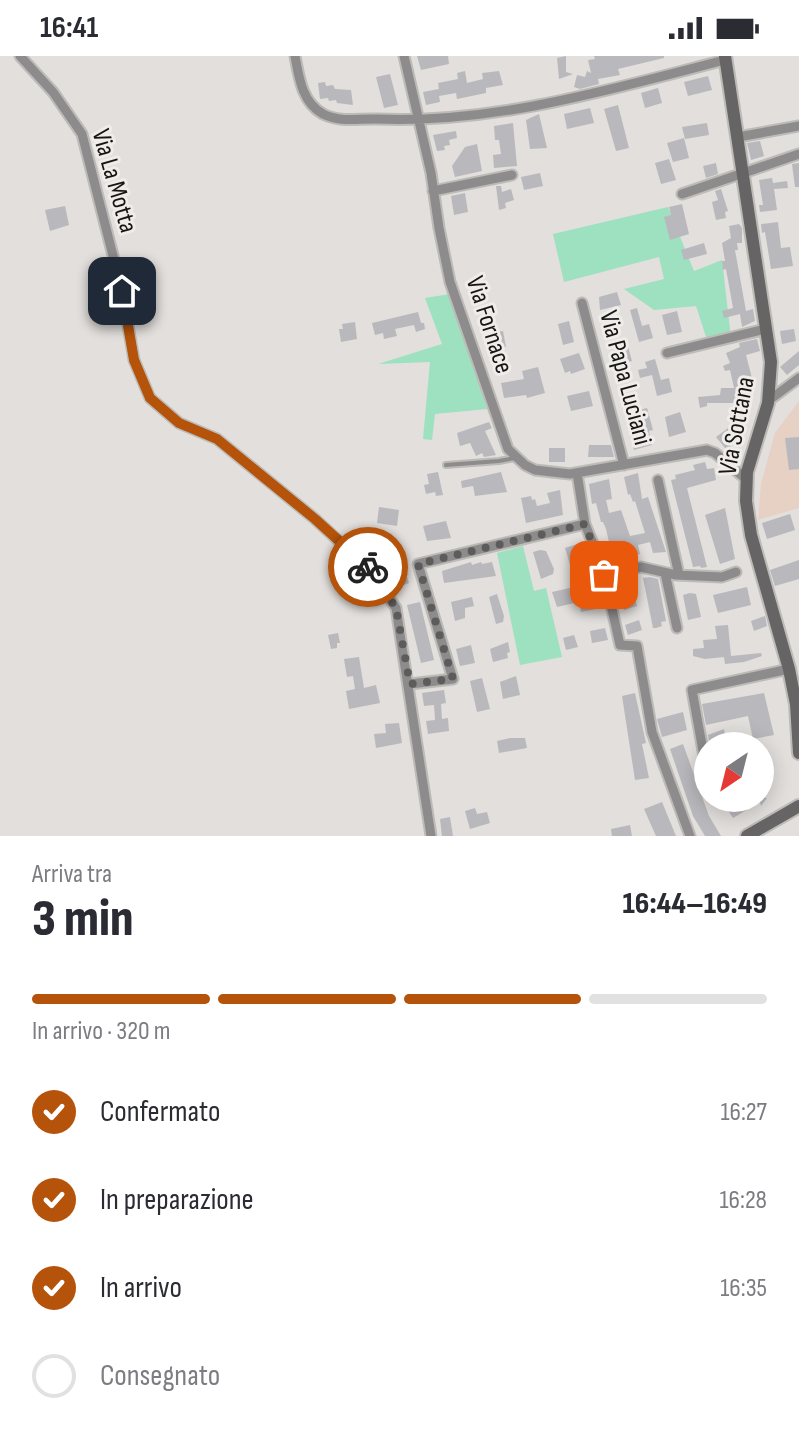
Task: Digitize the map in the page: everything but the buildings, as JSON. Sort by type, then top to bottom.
[{"type":"street","name":"Via La Motta","points":[[20,56],[53,92],[82,134],[122,291],[134,360],[150,398],[179,423],[217,439],[315,519],[369,569],[396,608],[431,836]]},
{"type":"street","points":[[295,56],[304,95],[321,113],[342,120],[418,120],[568,101],[725,58]]},
{"type":"street","name":"Via Fornace","points":[[404,56],[450,282],[500,432],[508,449],[516,457]]},
{"type":"street","name":"Via Sottana","points":[[725,58],[771,362],[768,401],[746,479],[751,535],[789,669],[796,704],[799,753]]},
{"type":"street","points":[[738,137],[799,126]]},
{"type":"street","points":[[682,194],[799,154]]},
{"type":"street","points":[[433,191],[512,175]]},
{"type":"street","name":"Via Papa Luciani","points":[[582,303],[624,465]]},
{"type":"street","points":[[667,353],[766,329]]},
{"type":"street","points":[[768,401],[799,378]]},
{"type":"street","points":[[516,457],[535,470],[552,474],[577,473],[707,450],[746,479]]},
{"type":"street","points":[[577,473],[585,524],[604,575],[620,645],[637,646],[652,732],[690,836]]},
{"type":"street","points":[[658,480],[679,575]]},
{"type":"street","points":[[410,684],[453,679],[418,564],[585,524]]},
{"type":"street","points":[[604,575],[641,567],[679,575],[722,577],[736,572]]},
{"type":"street","points":[[665,573],[677,628]]},
{"type":"street","points":[[700,732],[692,690],[789,669]]},
{"type":"street","points":[[747,836],[799,806]]},
{"type":"lane","points":[[446,465],[516,457]]},
{"type":"shaded area","points":[[799,401],[799,508],[758,520],[761,484],[775,433]]},
{"type":"green space","points":[[668,207],[694,271],[722,260],[731,338],[707,340],[696,306],[654,310],[624,289],[664,279],[659,257],[564,282],[553,234]]},
{"type":"green space","points":[[450,294],[487,409],[435,414],[432,440],[423,439],[430,362],[378,364],[442,344],[425,298]]},
{"type":"green space","points":[[523,546],[534,591],[546,588],[562,657],[520,665],[497,553]]},
{"type":"way so far","points":[[368,567],[396,608],[410,684],[453,679],[418,564],[585,524],[604,575]]},
{"type":"route","points":[[122,291],[134,360],[150,398],[179,423],[217,439],[368,567]]}]
